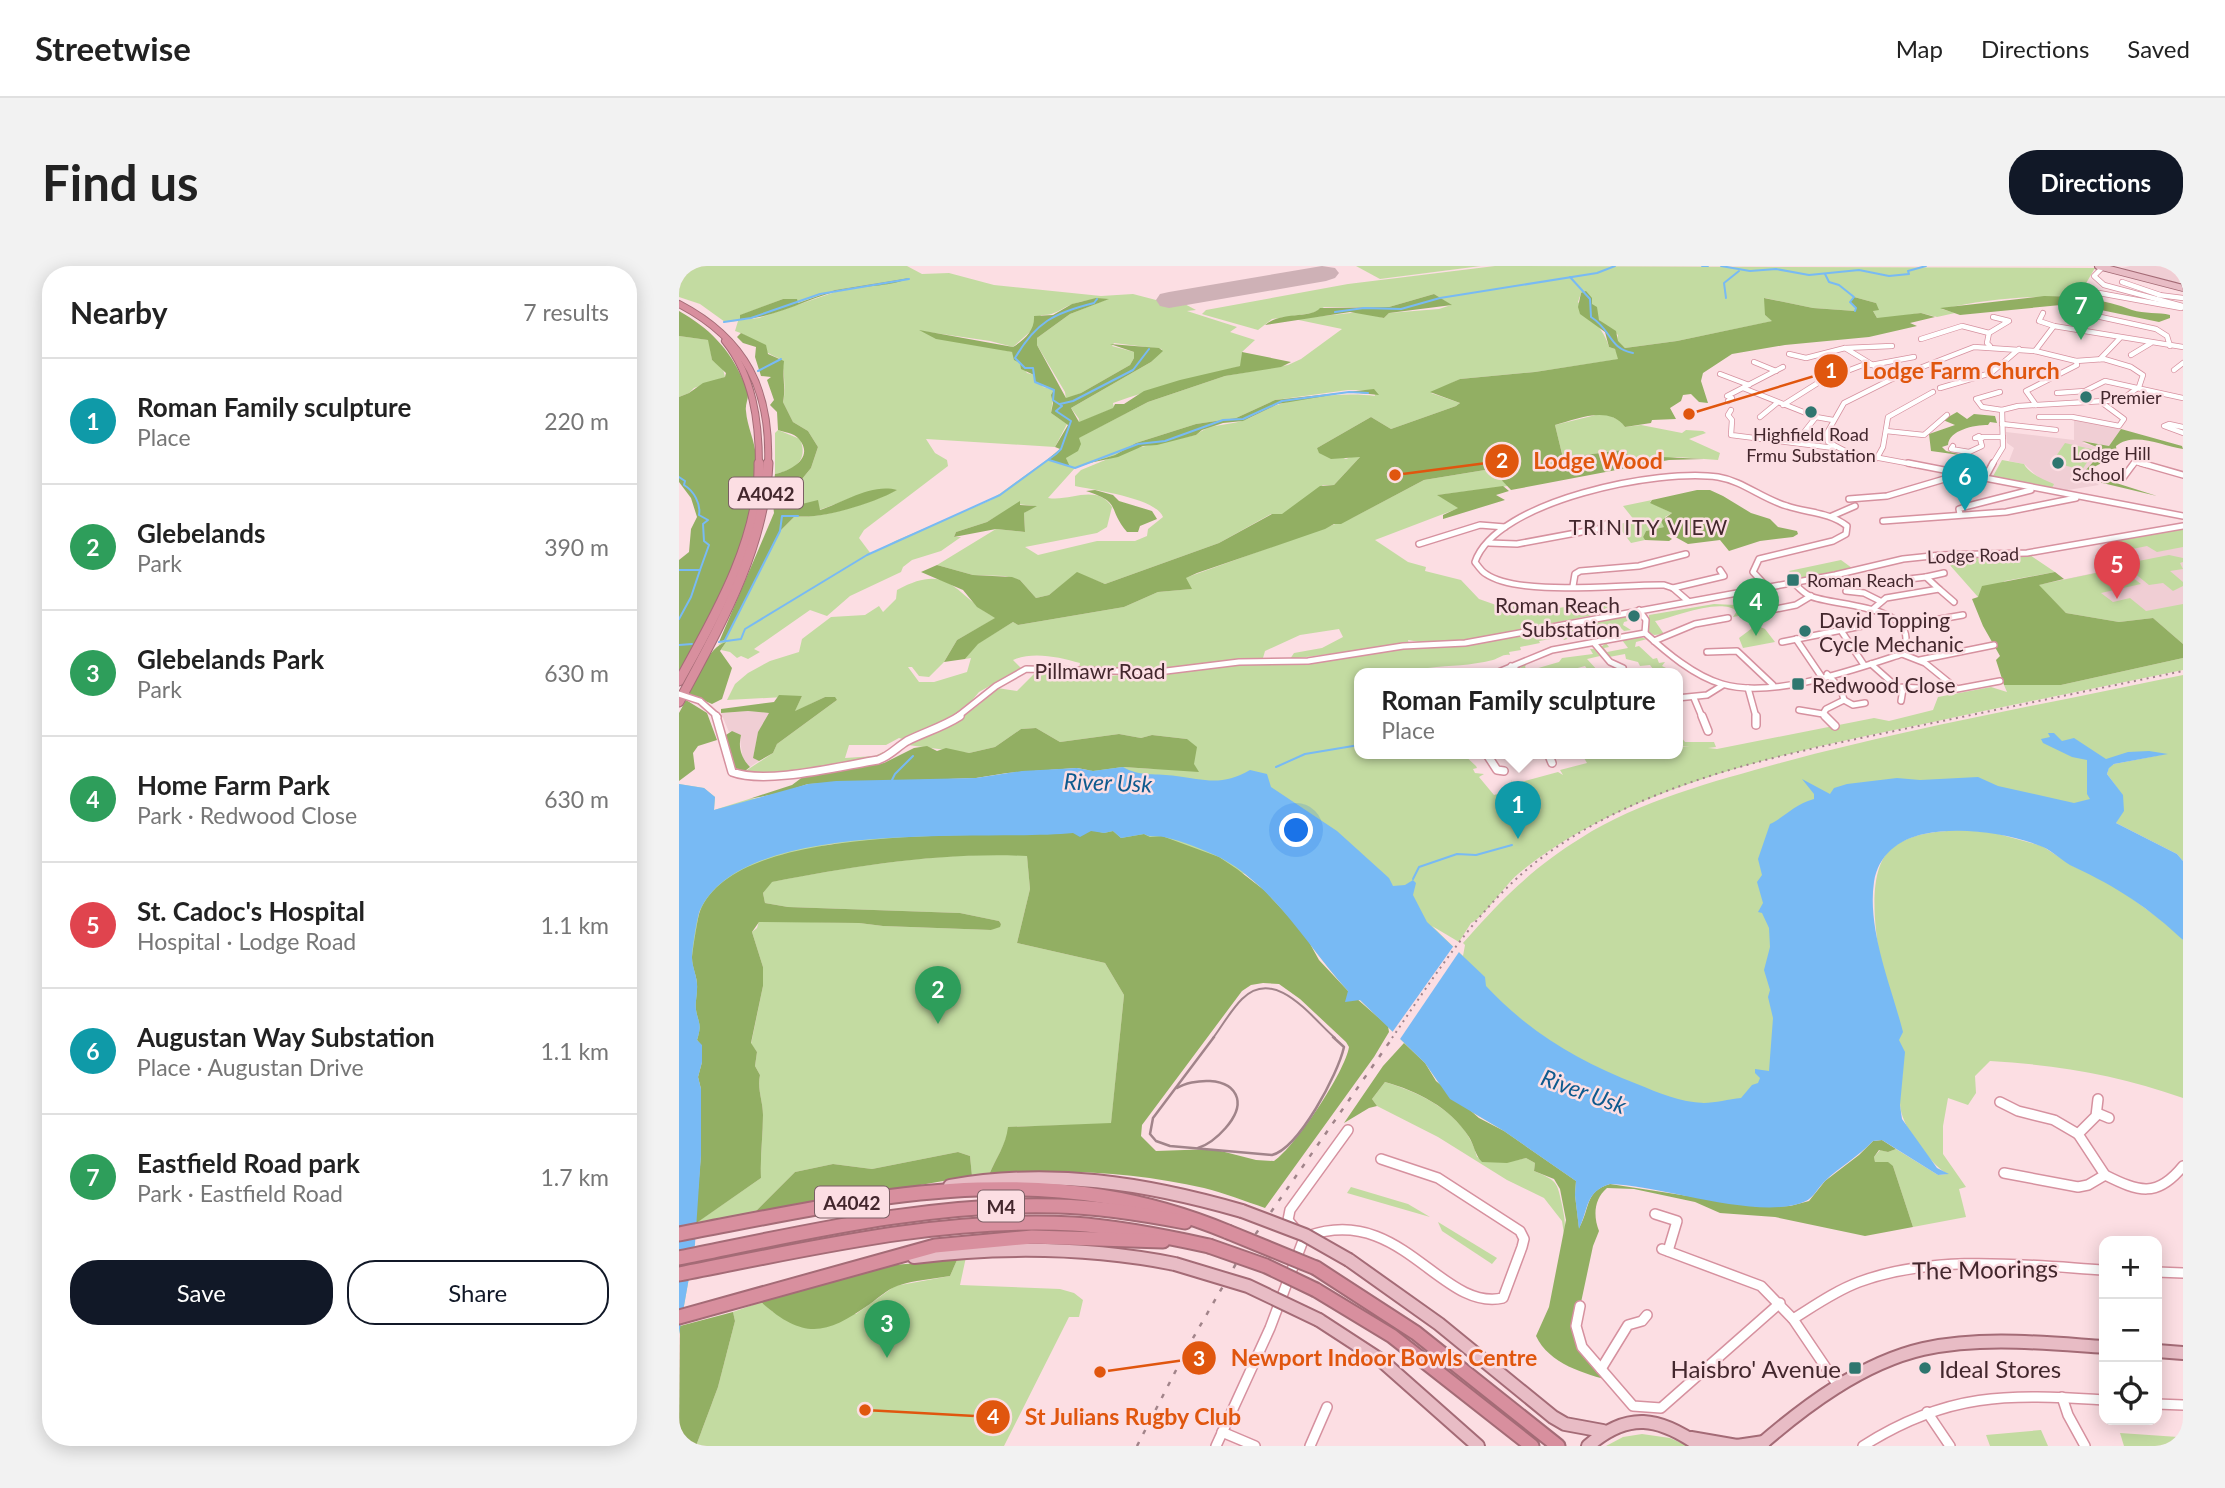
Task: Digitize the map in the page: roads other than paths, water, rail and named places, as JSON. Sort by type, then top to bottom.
[{"type":"highway","name":"A4042","points":[[679,307],[715,331],[738,360],[756,408],[761,458],[757,497],[741,555],[703,638],[679,681]]},
{"type":"highway","name":"A4042","points":[[679,307],[718,327],[743,352],[760,391],[768,426],[769,457],[766,495],[751,552],[737,589],[679,702]]},
{"type":"highway","name":"M4","points":[[933,1190],[1018,1187],[1111,1196],[1158,1206],[1269,1247],[1316,1268],[1416,1333],[1558,1446]]},
{"type":"highway","name":"A4042","points":[[679,1234],[933,1190]]},
{"type":"highway","name":"M4","points":[[679,1258],[933,1211],[1025,1205],[1111,1209],[1165,1217],[1228,1232]]},
{"type":"highway","name":"M4","points":[[679,1273],[941,1227],[1027,1222],[1112,1226],[1205,1245],[1266,1266],[1316,1290],[1392,1336],[1532,1446]]},
{"type":"highway","name":"M4","points":[[879,1261],[935,1246],[1031,1237],[1205,1245]]},
{"type":"highway","points":[[679,1317],[879,1261]]},
{"type":"main road","points":[[2100,267],[2183,288]]},
{"type":"main road","points":[[933,1190],[989,1180],[1094,1180],[1193,1196],[1242,1211],[1305,1235],[1349,1260],[1420,1309],[1553,1417],[1565,1424],[1603,1431]]},
{"type":"main road","points":[[879,1261],[943,1253],[1062,1249],[1114,1253],[1175,1264],[1248,1286],[1319,1321],[1382,1361],[1414,1386],[1478,1446]]},
{"type":"main road","points":[[1588,1446],[1603,1431],[1623,1422],[1643,1420],[1666,1426],[1695,1442],[1737,1446],[1761,1444],[1798,1413],[1839,1387],[1880,1365],[1923,1349],[1988,1343],[2099,1347]]},
{"type":"main road","points":[[2162,1351],[2183,1353]]},
{"type":"street","points":[[2100,267],[2094,276],[2099,283],[2183,307]]},
{"type":"street","points":[[2122,282],[2160,295],[2183,298]]},
{"type":"street","points":[[2099,293],[2164,307],[2183,307]]},
{"type":"street","points":[[2152,298],[2160,295]]},
{"type":"street","points":[[2073,311],[2156,329],[2167,336],[2170,346]]},
{"type":"street","points":[[2043,313],[2039,321],[2054,326],[2183,348]]},
{"type":"street","points":[[1921,339],[1962,326],[1989,333],[2011,320],[1993,317]]},
{"type":"street","points":[[2035,351],[2054,326]]},
{"type":"street","points":[[1989,333],[1987,343],[1990,346]]},
{"type":"street","points":[[2100,359],[2119,338]]},
{"type":"street","points":[[2131,355],[2151,343]]},
{"type":"street","points":[[1789,354],[1806,358],[1845,348],[1892,346]]},
{"type":"street","points":[[1835,448],[1826,437],[1844,403],[1894,377],[1933,365],[1970,348],[1990,346],[2035,351],[2076,362],[2100,359],[2140,372],[2144,378],[2139,387],[2121,400],[2036,405],[2002,410],[1982,407],[1976,399],[2000,392]]},
{"type":"street","points":[[1845,348],[1894,377]]},
{"type":"street","points":[[1940,388],[1991,373],[2019,349]]},
{"type":"street","points":[[1760,418],[1821,381],[1869,364],[1914,357]]},
{"type":"street","points":[[1760,361],[1751,363],[1776,371]]},
{"type":"street","points":[[2036,405],[2026,391],[2076,366],[2076,362]]},
{"type":"street","points":[[2174,370],[2183,363]]},
{"type":"street","points":[[1728,401],[1732,398],[1727,396],[1783,367]]},
{"type":"street","points":[[1720,374],[1780,404],[1833,421]]},
{"type":"street","points":[[2057,393],[2085,391],[2105,381],[2183,398]]},
{"type":"street","points":[[1877,458],[1883,447],[1888,417],[1933,392]]},
{"type":"street","points":[[2039,417],[2071,416],[2119,426],[2124,419],[2100,401]]},
{"type":"street","points":[[1731,410],[1728,415],[1732,420],[1731,435],[1835,448],[1962,475],[2183,516]]},
{"type":"street","points":[[1985,479],[1999,457],[2003,437],[2002,410]]},
{"type":"street","points":[[1886,430],[1924,435],[1947,415]]},
{"type":"street","points":[[1805,431],[1816,417]]},
{"type":"street","points":[[2002,424],[2056,431]]},
{"type":"street","points":[[2183,427],[2169,424],[2164,426],[2183,433]]},
{"type":"street","points":[[1924,435],[1927,444]]},
{"type":"street","points":[[1953,446],[1951,449],[1969,452],[1982,446],[1981,438],[2003,437]]},
{"type":"street","points":[[2123,478],[2145,448]]},
{"type":"street","points":[[2136,463],[2183,475]]},
{"type":"street","points":[[1688,601],[1672,588],[1655,584],[1573,586],[1507,582],[1485,576],[1475,562],[1489,543],[1506,527],[1542,507],[1581,493],[1689,475],[1735,481],[1782,505],[1832,516],[1847,526],[1846,534],[1842,538],[1759,559],[1753,572],[1766,586]]},
{"type":"street","points":[[1849,499],[1887,496],[1962,475]]},
{"type":"street","points":[[1960,514],[1959,509],[1966,506],[2033,488]]},
{"type":"street","points":[[1883,521],[2006,512],[2082,497]]},
{"type":"street","points":[[1832,516],[1855,506]]},
{"type":"street","points":[[1489,543],[1517,544],[1609,525]]},
{"type":"street","points":[[1419,544],[1480,526],[1506,527]]},
{"type":"street","name":"Lodge Road","points":[[1639,610],[1903,559],[1941,555],[2027,553],[2183,526]]},
{"type":"street","points":[[1573,586],[1575,574],[1580,572],[1639,566],[1668,556],[1686,554]]},
{"type":"street","points":[[1672,588],[1700,579],[1724,576],[1720,570]]},
{"type":"street","points":[[1900,580],[1944,573]]},
{"type":"street","points":[[1926,576],[1954,602]]},
{"type":"street","points":[[1793,582],[1811,596],[1881,610],[1900,626],[1906,645],[1902,654]]},
{"type":"street","points":[[1873,608],[1880,601],[1939,589]]},
{"type":"street","points":[[1846,591],[1864,593],[1880,601]]},
{"type":"street","points":[[1766,611],[1792,606],[1811,596]]},
{"type":"street","points":[[1639,610],[1646,620],[1645,633]]},
{"type":"street","name":"Pillmawr Road","points":[[679,694],[700,701],[719,718],[732,772],[745,777],[772,776],[867,763],[889,756],[906,742],[939,729],[996,686],[1027,669],[1142,672],[1268,660],[1308,661],[1403,646],[1465,643],[1639,610]]},
{"type":"street","points":[[1900,626],[1963,615]]},
{"type":"street","points":[[1654,641],[1695,624],[1728,618]]},
{"type":"street","points":[[1782,642],[1862,626]]},
{"type":"street","points":[[1842,632],[1856,656],[1891,684],[1903,689],[1919,688]]},
{"type":"street","points":[[1645,633],[1723,685],[1748,688],[1773,685],[1824,675],[1902,654],[1920,660],[1958,689],[2000,681]]},
{"type":"street","points":[[1507,668],[1552,650],[1645,633]]},
{"type":"street","points":[[1796,639],[1824,675],[1841,689],[1844,700],[1853,705],[1865,703]]},
{"type":"street","points":[[1594,643],[1617,667]]},
{"type":"street","points":[[1920,660],[1994,645]]},
{"type":"street","points":[[1707,652],[1737,650],[1773,685]]},
{"type":"street","points":[[1683,698],[1712,694],[1723,685]]},
{"type":"street","points":[[1748,688],[1749,701],[1757,715],[1756,725]]},
{"type":"street","points":[[1901,701],[1903,689]]},
{"type":"street","points":[[1694,698],[1708,731]]},
{"type":"street","points":[[1822,714],[1844,700]]},
{"type":"street","points":[[1799,710],[1822,714],[1835,726]]},
{"type":"street","points":[[1490,759],[1497,769],[1504,771]]},
{"type":"street","points":[[1550,759],[1552,763]]},
{"type":"street","points":[[2078,1134],[2090,1124],[2097,1113],[2098,1099]]},
{"type":"street","points":[[2000,1102],[2018,1111],[2053,1120],[2078,1134],[2105,1175],[2123,1184],[2154,1189],[2172,1182],[2183,1166]]},
{"type":"street","points":[[2097,1113],[2109,1118]]},
{"type":"street","points":[[1304,1238],[1288,1220],[1290,1210],[1348,1130]]},
{"type":"street","points":[[1304,1238],[1336,1228],[1380,1238],[1404,1248],[1473,1298],[1495,1302],[1503,1298],[1523,1247],[1524,1239],[1520,1231],[1438,1178],[1381,1159]]},
{"type":"street","points":[[2004,1173],[2066,1185],[2087,1186],[2105,1175]]},
{"type":"street","points":[[1655,1214],[1677,1221],[1665,1250],[1761,1286],[1780,1303],[1839,1387]]},
{"type":"street","points":[[1216,1446],[1270,1328],[1304,1238]]},
{"type":"street","name":"The Moorings","points":[[1793,1319],[1857,1283],[1902,1270],[2013,1267],[2099,1270]]},
{"type":"street","points":[[2162,1272],[2183,1273]]},
{"type":"street","points":[[1580,1306],[1576,1326],[1582,1347],[1633,1406],[1661,1408],[1780,1303]]},
{"type":"street","points":[[1601,1368],[1628,1325],[1642,1321],[1647,1315]]},
{"type":"street","points":[[1863,1446],[1927,1412],[1972,1398],[2062,1397],[2099,1400]]},
{"type":"street","points":[[2062,1397],[2068,1415],[2085,1446]]},
{"type":"street","points":[[2162,1404],[2183,1405]]},
{"type":"street","points":[[1310,1446],[1327,1407]]},
{"type":"street","points":[[1927,1412],[1950,1446]]},
{"type":"street","points":[[1222,1432],[1255,1446]]},
{"type":"water","name":"River Usk","points":[[2048,733],[2054,733],[2062,741],[2074,738],[2106,759],[2128,752],[2168,754],[2114,764],[2107,774],[2123,795],[2124,811],[2116,823],[2177,854],[2183,861],[2183,940],[2132,899],[2070,865],[2047,849],[2030,842],[1969,831],[1924,834],[1906,840],[1885,856],[1876,872],[1874,919],[1881,957],[1903,1032],[1899,1040],[1905,1052],[1900,1105],[1902,1119],[1937,1168],[1949,1174],[1938,1175],[1882,1140],[1873,1141],[1806,1201],[1787,1206],[1738,1205],[1610,1184],[1592,1196],[1579,1229],[1576,1181],[1504,1131],[1450,1099],[1425,1063],[1360,1000],[1345,1002],[1348,991],[1275,901],[1241,870],[1215,855],[1161,836],[1144,834],[1121,838],[1113,831],[1091,831],[1080,837],[1073,833],[871,839],[815,846],[765,859],[725,880],[700,910],[696,926],[692,958],[697,981],[696,1007],[700,1027],[697,1040],[702,1045],[702,1062],[698,1077],[701,1089],[701,1155],[695,1244],[679,1334],[679,784],[704,788],[715,797],[714,810],[808,784],[836,781],[976,778],[1022,771],[1077,768],[1093,771],[1123,767],[1142,773],[1205,780],[1231,778],[1250,770],[1267,774],[1271,787],[1337,831],[1389,878],[1393,886],[1405,885],[1413,880],[1416,883],[1413,895],[1427,922],[1485,977],[1486,986],[1502,1002],[1537,1031],[1555,1044],[1615,1075],[1670,1097],[1704,1103],[1741,1098],[1752,1085],[1758,1083],[1760,1078],[1755,1069],[1769,1071],[1773,1018],[1768,997],[1770,990],[1764,970],[1770,947],[1769,928],[1762,913],[1758,912],[1763,903],[1757,882],[1762,875],[1758,859],[1770,824],[1814,799],[1814,794],[1802,779],[1830,794],[1834,788],[1847,784],[1897,778],[1920,780],[1978,777],[1998,786],[2074,803],[2090,799],[2087,794],[2087,760],[2072,757],[2043,743],[2041,739],[2050,737]]},
{"type":"waterway","points":[[1570,277],[1597,273],[1615,266]]},
{"type":"waterway","points":[[1702,266],[1708,266]]},
{"type":"waterway","points":[[1721,266],[1750,271],[1776,269],[1809,275],[1859,270],[1889,276],[1909,274],[1908,271],[1926,266]]},
{"type":"waterway","points":[[1726,298],[1724,283],[1739,271]]},
{"type":"waterway","points":[[1825,274],[1829,282],[1839,285],[1854,297],[1850,302],[1856,308],[1855,311]]},
{"type":"waterway","points":[[1335,312],[1364,308],[1401,309],[1440,298],[1570,277]]},
{"type":"waterway","points":[[1570,277],[1590,299],[1591,317],[1603,327],[1614,343],[1633,353]]},
{"type":"waterway","points":[[724,322],[751,318],[820,294],[909,279]]},
{"type":"waterway","points":[[719,642],[741,639],[745,629],[867,555],[1000,495],[1056,454],[1061,449],[1071,421],[1056,411],[1062,406],[1053,400],[1054,390],[1035,382],[1033,368],[1025,368],[1015,358],[1031,336],[1047,321],[1094,303],[1097,299]]},
{"type":"waterway","points":[[1060,404],[1073,401],[1133,370],[1149,349]]},
{"type":"waterway","points":[[758,371],[781,359]]},
{"type":"waterway","points":[[1049,460],[1075,468],[1138,444],[1165,441],[1223,420],[1243,419],[1282,401],[1349,392],[1368,393]]},
{"type":"waterway","points":[[679,477],[685,481],[684,485],[696,498],[699,515],[708,520],[703,524],[704,541],[709,545],[700,570]]},
{"type":"waterway","points":[[725,640],[780,531],[782,516],[798,516]]},
{"type":"waterway","points":[[679,570],[700,570]]},
{"type":"waterway","points":[[679,619],[691,597],[700,570]]},
{"type":"waterway","points":[[679,645],[692,644]]},
{"type":"waterway","points":[[1276,767],[1305,754],[1354,746]]},
{"type":"waterway","points":[[891,782],[895,774],[913,756]]},
{"type":"waterway","points":[[1413,879],[1419,867],[1457,854],[1476,855],[1512,845]]},
{"type":"tram line","points":[[1213,1038],[1242,999],[1254,990],[1267,988],[1292,998],[1335,1038]]},
{"type":"tram line","points":[[1214,1037],[1153,1118],[1150,1134],[1156,1141],[1170,1146],[1272,1155],[1283,1149],[1305,1125],[1334,1074],[1344,1047],[1333,1037]]},
{"type":"tram line","points":[[1177,1088],[1201,1081],[1219,1082],[1227,1085],[1237,1098],[1231,1121],[1212,1141],[1198,1148]]},
{"type":"railway","points":[[1392,1038],[1425,989],[1479,917],[1499,895],[1544,856],[1586,829],[1631,806],[1678,787],[1775,757],[2183,671]]},
{"type":"railway","points":[[1137,1446],[1189,1345],[1241,1255],[1393,1037]]},
{"type":"place","name":"Eastfield Road park","points":[[2081,340]]},
{"type":"place","name":"Premier","points":[[2086,397]]},
{"type":"place","name":"Highfield Road Frmu Substation","points":[[1811,412]]},
{"type":"place","name":"Lodge Farm Church","points":[[1689,414]]},
{"type":"place","name":"Lodge Hill School","points":[[2058,463]]},
{"type":"place","name":"Lodge Wood","points":[[1395,475]]},
{"type":"place","name":"Augustan Way Substation","points":[[1965,511]]},
{"type":"place","name":"Roman Reach","points":[[1793,580]]},
{"type":"place","name":"St. Cadoc's Hospital","points":[[2117,599]]},
{"type":"place","name":"Roman Reach Substation","points":[[1634,616]]},
{"type":"place","name":"David Topping Cycle Mechanic","points":[[1805,631]]},
{"type":"place","name":"Home Farm Park","points":[[1756,636]]},
{"type":"place","name":"Redwood Close","points":[[1798,684]]},
{"type":"place","name":"Roman Family sculpture","points":[[1518,839]]},
{"type":"place","name":"Glebelands","points":[[938,1024]]},
{"type":"place","name":"Glebelands Park","points":[[887,1358]]},
{"type":"place","name":"Haisbro' Avenue","points":[[1855,1368]]},
{"type":"place","name":"Ideal Stores","points":[[1925,1368]]},
{"type":"place","name":"Newport Indoor Bowls Centre","points":[[1100,1372]]},
{"type":"place","name":"St Julians Rugby Club","points":[[865,1410]]},
{"type":"district","name":"TRINITY VIEW","points":[[1649,526]]}]
